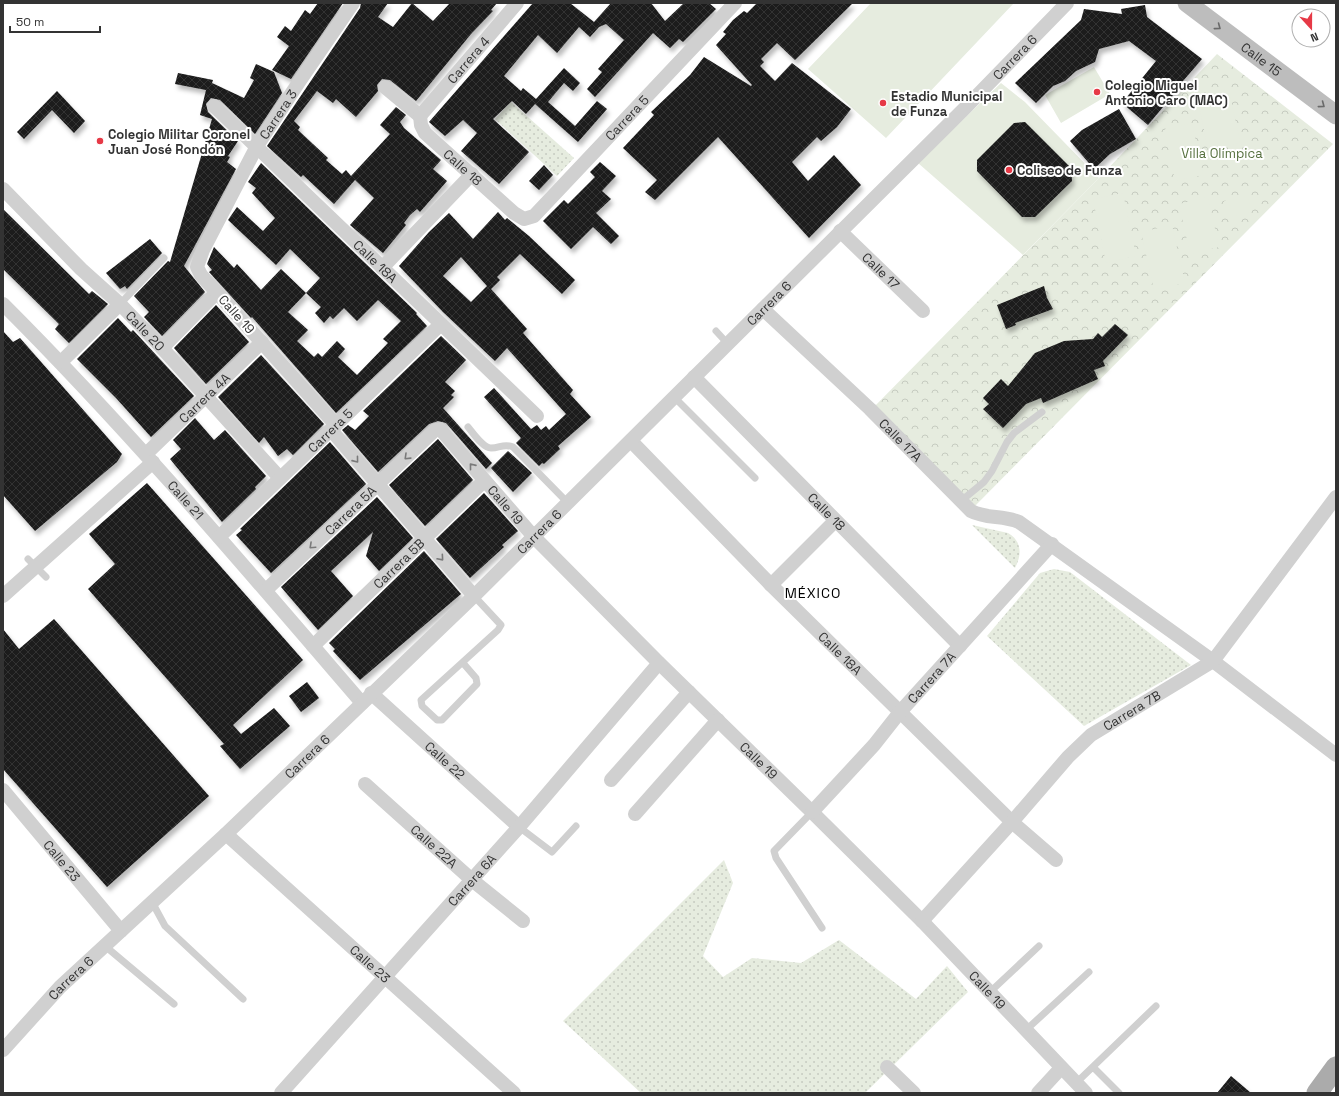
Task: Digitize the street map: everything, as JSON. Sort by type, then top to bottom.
[{"type":"main road","points":[[1317,1093],[1336,1067]]},
{"type":"street","name":"Carrera 3","points":[[201,275],[197,267],[203,250],[257,146],[353,3]]},
{"type":"street","name":"Carrera 4","points":[[420,116],[517,3]]},
{"type":"street","name":"Carrera 5","points":[[514,213],[524,219],[534,216],[735,3]]},
{"type":"street","name":"Carrera 6","points":[[3,1050],[60,987],[226,834],[420,649],[534,537],[966,107],[1066,3]]},
{"type":"street","name":"Calle 15","points":[[1187,3],[1336,115]]},
{"type":"street","points":[[385,87],[420,116]]},
{"type":"street","name":"Calle 18A","points":[[214,106],[537,416]]},
{"type":"street","name":"Calle 18","points":[[420,116],[421,124],[425,133],[514,213]]},
{"type":"street","points":[[382,268],[472,174]]},
{"type":"street","name":"Calle 20","points":[[3,189],[81,270],[120,304],[280,478]]},
{"type":"street","name":"Calle 17","points":[[840,231],[922,311]]},
{"type":"street","name":"Calle 19","points":[[201,275],[262,342],[334,427],[377,485],[474,596]]},
{"type":"street","points":[[162,348],[217,292]]},
{"type":"street","name":"Calle 21","points":[[3,304],[61,362],[149,458],[266,590],[313,646],[367,698]]},
{"type":"street","points":[[61,362],[120,304]]},
{"type":"street","name":"Calle 17A","points":[[763,309],[870,409],[961,502],[976,514],[1001,517],[1019,522],[1052,544],[1214,661],[1336,755]]},
{"type":"street","name":"Carrera 5","points":[[219,537],[441,324]]},
{"type":"street","name":"Carrera 4A","points":[[149,458],[206,397],[262,342]]},
{"type":"street","name":"Calle 18","points":[[694,377],[960,646]]},
{"type":"street","name":"Calle 19","points":[[435,430],[440,429],[444,431],[484,481],[534,537],[659,663],[922,921],[1081,1088]]},
{"type":"street","name":"Carrera 5A","points":[[266,590],[435,430]]},
{"type":"street","name":"Calle 18A","points":[[631,441],[771,585],[1012,822],[1056,860]]},
{"type":"street","points":[[3,596],[32,563],[149,458]]},
{"type":"street","name":"Carrera 5B","points":[[313,646],[484,481]]},
{"type":"street","name":"Carrera 7B","points":[[922,921],[1012,822],[1068,756],[1091,735],[1214,661],[1336,497]]},
{"type":"street","points":[[771,585],[835,521]]},
{"type":"street","name":"Carrera 7A","points":[[812,812],[874,745],[900,712],[1052,544]]},
{"type":"street","name":"Carrera 6A","points":[[281,1093],[519,827],[659,663]]},
{"type":"street","points":[[610,780],[689,692]]},
{"type":"street","name":"Calle 22","points":[[367,698],[519,827]]},
{"type":"street","points":[[635,814],[718,720]]},
{"type":"street","name":"Calle 22A","points":[[365,784],[472,880],[523,920]]},
{"type":"street","name":"Calle 23","points":[[3,790],[122,931]]},
{"type":"street","name":"Calle 23","points":[[226,834],[386,977],[506,1090]]},
{"type":"street","points":[[887,1067],[914,1093]]},
{"type":"street","points":[[1038,1093],[1061,1068]]},
{"type":"lane","points":[[120,304],[164,258]]},
{"type":"lane","points":[[716,331],[728,344]]},
{"type":"lane","points":[[674,397],[755,478]]},
{"type":"lane","points":[[961,502],[984,482],[992,471],[1007,442],[1014,433],[1042,412]]},
{"type":"lane","points":[[468,427],[485,446],[490,448],[507,444],[513,447],[568,503]]},
{"type":"lane","points":[[32,563],[46,577]]},
{"type":"lane","points":[[463,663],[476,678],[477,684],[442,720],[437,720],[422,706],[422,700],[498,630],[501,625],[474,596]]},
{"type":"lane","points":[[812,812],[774,851],[776,858],[822,928]]},
{"type":"lane","points":[[519,827],[552,852],[576,826]]},
{"type":"lane","points":[[152,902],[165,926],[243,999]]},
{"type":"lane","points":[[105,946],[174,1004]]},
{"type":"lane","points":[[990,992],[1039,946]]},
{"type":"lane","points":[[1026,1030],[1089,972]]},
{"type":"lane","points":[[1081,1088],[1093,1067],[1156,1006]]},
{"type":"lane","points":[[1093,1067],[1119,1093]]},
{"type":"green space","name":"Estadio Municipal de Funza","points":[[871,3],[1014,3],[886,138],[808,69]]},
{"type":"green space","name":"Villa Olímpica","points":[[1217,54],[1333,144],[975,506],[873,408],[1099,178]]},
{"type":"green space","points":[[1094,67],[1110,94],[1061,123],[1045,95]]},
{"type":"green space","name":"Coliseo de Funza","points":[[1001,83],[1025,102],[1099,178],[1023,255],[918,163]]},
{"type":"green space","points":[[1229,89],[1240,143],[1208,150],[1197,95]]},
{"type":"green space","points":[[511,102],[574,158],[557,176],[495,119]]},
{"type":"green space","points":[[1192,123],[1203,175],[1175,181],[1165,129]]},
{"type":"green space","points":[[1123,193],[1136,256],[1106,263],[1093,199]]},
{"type":"green space","points":[[1248,196],[1252,212],[1228,218],[1224,201]]},
{"type":"green space","points":[[1208,197],[1219,247],[1190,254],[1179,204]]},
{"type":"green space","points":[[1172,225],[1185,283],[1154,290],[1141,232]]},
{"type":"green space","points":[[972,525],[1008,533],[1013,536],[1018,544],[1020,553],[1015,568]]},
{"type":"green space","points":[[1054,569],[1070,572],[1191,665],[1084,726],[987,636],[1040,573]]},
{"type":"green space","points":[[724,860],[733,883],[703,956],[723,977],[752,958],[801,963],[839,940],[916,999],[947,966],[968,992],[865,1093],[641,1093],[563,1021]]},
{"type":"building","points":[[318,3],[343,3],[291,79],[272,70],[289,46],[277,37],[285,26],[291,31],[305,10],[310,14]]},
{"type":"building","points":[[361,3],[388,3],[378,17],[393,27],[412,3],[433,21],[450,3],[497,3],[491,10],[493,11],[471,34],[416,101],[390,80],[382,79],[377,85],[378,91],[356,117],[336,99],[333,103],[317,91],[294,121],[300,127],[298,130],[328,158],[326,160],[342,174],[346,170],[351,176],[390,134],[380,125],[396,107],[406,115],[400,122],[404,128],[441,160],[433,169],[447,181],[420,212],[417,209],[410,215],[404,223],[406,225],[383,253],[350,225],[374,198],[355,180],[334,204],[303,175],[301,177],[267,146],[360,8]]},
{"type":"building","points":[[533,3],[570,3],[594,22],[611,3],[651,3],[665,21],[684,3],[709,3],[716,9],[683,42],[679,39],[670,48],[653,33],[595,97],[587,89],[602,72],[598,69],[624,40],[606,24],[599,27],[590,37],[579,27],[557,53],[538,35],[504,76],[521,91],[523,88],[536,99],[564,68],[580,83],[573,91],[564,83],[548,102],[575,126],[597,101],[607,109],[578,142],[535,104],[526,114],[512,101],[493,119],[529,152],[499,184],[461,151],[477,133],[463,120],[445,136],[429,122]]},
{"type":"building","points":[[757,3],[853,3],[795,60],[777,43],[761,59],[764,62],[760,66],[775,81],[792,63],[851,109],[837,127],[821,141],[817,137],[792,162],[808,181],[834,155],[861,185],[809,238],[718,137],[655,200],[645,192],[657,180],[623,148],[654,115],[651,112],[690,75],[704,57],[751,86],[752,85],[716,45],[726,34],[723,32],[733,20],[744,11],[747,13]]},
{"type":"building","points":[[1145,5],[1147,17],[1202,59],[1148,125],[1122,103],[1156,61],[1129,41],[1099,49],[1095,62],[1076,71],[1065,81],[1053,86],[1036,103],[1015,83],[1081,20],[1084,9],[1122,14],[1121,9]]},
{"type":"building","points":[[256,64],[274,72],[282,93],[255,134],[220,100],[211,98],[206,104],[208,112],[238,141],[228,156],[230,157],[227,162],[236,169],[184,266],[205,292],[162,336],[144,317],[149,312],[134,296],[168,261],[170,262],[212,119],[200,115],[206,90],[175,84],[178,73],[213,80],[212,83],[244,98],[254,80],[250,78]]},
{"type":"building","points":[[57,91],[85,121],[74,133],[52,110],[24,139],[17,132]]},
{"type":"building","points":[[1119,109],[1136,139],[1110,154],[1094,169],[1070,141],[1082,130]]},
{"type":"building","points":[[1025,122],[1071,168],[1072,181],[1035,217],[1022,217],[977,171],[977,160],[1014,123]]},
{"type":"building","points":[[600,162],[616,176],[602,191],[611,199],[596,213],[619,236],[611,244],[593,227],[571,249],[543,221],[564,200],[568,204],[595,177],[590,172]]},
{"type":"building","points":[[261,163],[417,313],[416,314],[427,326],[336,413],[252,317],[251,318],[209,272],[212,270],[207,264],[214,247],[234,268],[237,264],[261,290],[281,269],[306,293],[320,278],[290,249],[276,265],[228,220],[237,207],[263,231],[275,218],[252,193],[256,188],[248,182]],"holes":[[[306,293],[321,307],[315,313],[324,323],[330,316],[333,319],[344,308],[357,321],[378,300],[401,321],[383,339],[388,343],[357,375],[338,357],[345,349],[337,341],[322,357],[318,353],[314,357],[297,341],[308,330],[288,312]]]},
{"type":"building","points":[[544,165],[553,175],[539,190],[529,181]]},
{"type":"building","points":[[3,209],[89,294],[92,291],[108,304],[69,343],[55,329],[59,324],[3,269]]},
{"type":"building","points":[[498,212],[505,220],[507,218],[529,236],[575,280],[562,294],[520,254],[497,277],[500,280],[491,289],[527,329],[523,333],[573,390],[570,394],[591,417],[558,446],[560,449],[544,464],[542,463],[539,466],[516,443],[521,438],[484,397],[494,388],[531,429],[537,425],[541,430],[546,426],[549,430],[566,414],[507,348],[495,361],[443,312],[399,266],[429,232],[449,213],[473,239]],"holes":[[[461,257],[487,286],[471,302],[443,276]]]},
{"type":"building","points":[[150,239],[162,253],[127,289],[125,286],[120,289],[106,273]]},
{"type":"building","points":[[1044,286],[1047,298],[1053,309],[1015,323],[1016,325],[1006,329],[997,305]]},
{"type":"building","points":[[216,305],[249,342],[206,384],[174,348]]},
{"type":"building","points":[[118,318],[131,332],[133,330],[194,396],[151,437],[116,398],[77,359]]},
{"type":"building","points":[[1115,324],[1128,335],[1103,361],[1105,366],[1094,370],[1098,379],[1043,403],[1041,398],[1026,404],[1003,428],[983,409],[989,404],[983,398],[1001,379],[1008,386],[1035,353],[1064,341],[1093,339],[1098,333],[1102,337]]},
{"type":"building","points":[[3,331],[13,342],[20,338],[122,454],[117,462],[35,531],[3,495]]},
{"type":"building","points":[[441,336],[466,360],[445,382],[455,391],[451,395],[454,397],[443,408],[492,463],[486,469],[446,423],[438,421],[429,424],[378,472],[342,430],[348,425],[355,430],[369,416],[363,411]]},
{"type":"building","points":[[261,355],[324,424],[293,455],[287,449],[278,456],[264,437],[259,443],[218,397]]},
{"type":"building","points":[[195,418],[214,440],[225,430],[266,476],[255,487],[256,489],[222,522],[170,459],[181,449],[173,440]]},
{"type":"building","points":[[438,439],[473,480],[425,526],[389,485]]},
{"type":"building","points":[[330,442],[366,484],[271,573],[236,535],[242,530],[240,529]]},
{"type":"building","points":[[508,451],[532,473],[513,492],[491,468]]},
{"type":"building","points":[[147,483],[303,660],[233,725],[241,734],[274,708],[290,726],[240,769],[220,746],[224,744],[88,589],[115,564],[89,534]]},
{"type":"building","points":[[484,493],[518,531],[502,545],[504,547],[470,578],[436,539]]},
{"type":"building","points":[[377,497],[413,538],[379,571],[366,556],[373,532],[331,571],[353,596],[318,630],[281,587]]},
{"type":"building","points":[[424,551],[461,594],[360,680],[333,651],[335,649],[329,643]]},
{"type":"building","points":[[54,619],[209,796],[107,887],[3,769],[3,629],[19,649]]},
{"type":"building","points":[[307,682],[319,698],[301,712],[289,696]]},
{"type":"building","points":[[1231,1076],[1251,1093],[1217,1093]]},
{"type":"place","name":"Colegio Miguel Antonio Caro (MAC)","points":[[1097,92]]},
{"type":"place","name":"Estadio Municipal de Funza","points":[[883,103]]},
{"type":"place","name":"Colegio Militar Coronel Juan José Rondón","points":[[100,141]]},
{"type":"place","name":"Coliseo de Funza","points":[[1009,170]]},
{"type":"district","name":"MÉXICO","points":[[813,593]]}]
